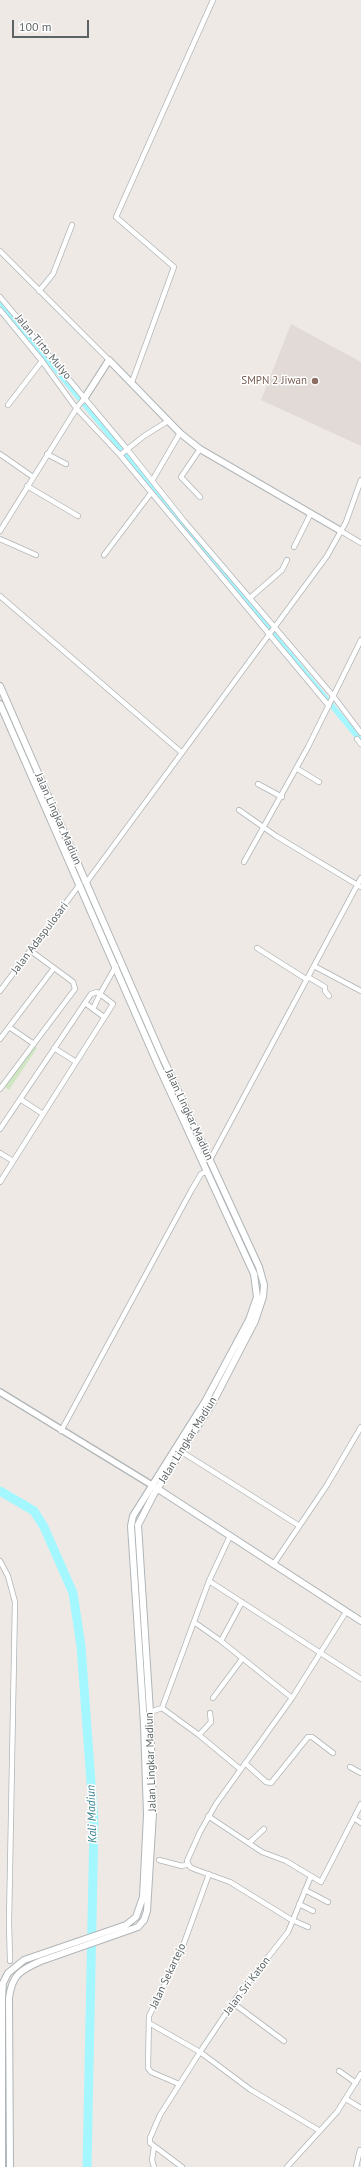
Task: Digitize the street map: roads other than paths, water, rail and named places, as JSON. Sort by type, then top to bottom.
[{"type":"main road","points":[[85,398],[109,360],[180,433],[200,449],[310,515],[341,531]]},
{"type":"main road","name":"Jalan Lingkar Madiun","points":[[0,686],[166,1083],[254,1274],[257,1297],[249,1320],[206,1400],[155,1488],[141,1517],[137,1534],[150,1712],[147,1733],[147,1815],[142,1897],[136,1917],[126,1925],[40,1958],[20,1972],[11,1985],[10,2167]]},
{"type":"main road","name":"Jalan Lingkar Madiun","points":[[0,704],[259,1267],[264,1284],[263,1297],[255,1321],[224,1381],[182,1452],[133,1516],[130,1536],[153,1812],[150,1898],[144,1920],[138,1927],[125,1932],[40,1958],[24,1960],[13,1967],[3,1983],[2,2167]]},
{"type":"main road","points":[[166,1083],[172,1079]]},
{"type":"main road","points":[[155,1488],[361,1621]]},
{"type":"street","points":[[132,382],[174,267],[116,217],[213,0]]},
{"type":"street","points":[[39,291],[53,274],[72,225]]},
{"type":"street","points":[[0,252],[109,360]]},
{"type":"street","name":"Jalan Tirto Mulyo","points":[[0,297],[361,732]]},
{"type":"street","points":[[0,310],[77,407],[121,454],[330,706]]},
{"type":"street","points":[[8,405],[42,362]]},
{"type":"street","points":[[0,531],[77,407],[85,398]]},
{"type":"street","points":[[121,454],[168,421]]},
{"type":"street","points":[[152,481],[180,433]]},
{"type":"street","points":[[200,449],[181,477],[200,497]]},
{"type":"street","points":[[0,454],[33,477]]},
{"type":"street","points":[[48,454],[66,464]]},
{"type":"street","name":"Jalan Adaspulosari","points":[[0,991],[83,884],[275,628],[327,556],[341,531],[361,480]]},
{"type":"street","points":[[27,486],[78,516]]},
{"type":"street","points":[[104,555],[151,492]]},
{"type":"street","points":[[294,547],[310,515]]},
{"type":"street","points":[[341,531],[361,543]]},
{"type":"street","points":[[0,539],[36,555]]},
{"type":"street","points":[[250,598],[282,570],[288,560]]},
{"type":"street","points":[[0,596],[181,752]]},
{"type":"street","points":[[244,862],[282,797],[330,706],[361,640]]},
{"type":"street","points":[[357,739],[361,744]]},
{"type":"street","points":[[296,768],[319,782]]},
{"type":"street","points":[[258,784],[282,797]]},
{"type":"street","points":[[239,810],[276,836],[359,886]]},
{"type":"street","points":[[210,1160],[307,978],[359,886],[361,878]]},
{"type":"street","points":[[257,948],[325,987],[325,991],[329,996]]},
{"type":"street","points":[[0,1089],[75,990],[73,982],[31,951]]},
{"type":"street","points":[[93,1009],[116,966]]},
{"type":"street","points":[[314,966],[361,990]]},
{"type":"street","points":[[0,1039],[54,968]]},
{"type":"street","points":[[0,1129],[91,994],[100,994],[113,1003],[0,1182]]},
{"type":"street","points":[[85,1003],[104,1017]]},
{"type":"street","points":[[9,1027],[34,1044]]},
{"type":"street","points":[[54,1048],[76,1062]]},
{"type":"street","points":[[20,1099],[43,1114]]},
{"type":"street","points":[[0,1153],[13,1161]]},
{"type":"street","points":[[62,1431],[191,1191],[201,1174],[207,1171]]},
{"type":"street","points":[[0,1392],[155,1488]]},
{"type":"street","points":[[273,1565],[327,1485],[361,1427]]},
{"type":"street","points":[[182,1452],[298,1526]]},
{"type":"street","points":[[162,1708],[209,1581],[230,1536]]},
{"type":"street","points":[[0,1561],[8,1576],[15,1608],[9,1922],[10,1961]]},
{"type":"street","points":[[209,1581],[361,1679]]},
{"type":"street","points":[[221,1641],[242,1602]]},
{"type":"street","points":[[188,1864],[193,1846],[208,1816],[292,1698],[346,1612]]},
{"type":"street","points":[[194,1622],[221,1641],[292,1698]]},
{"type":"street","points":[[213,1698],[242,1659]]},
{"type":"street","points":[[150,1712],[162,1708]]},
{"type":"street","points":[[162,1708],[199,1735],[240,1769]]},
{"type":"street","points":[[199,1735],[211,1722],[210,1713]]},
{"type":"street","points":[[245,1763],[266,1782],[271,1783],[308,1737],[312,1737],[333,1752]]},
{"type":"street","points":[[350,1767],[361,1773]]},
{"type":"street","points":[[208,1816],[262,1852],[286,1861],[321,1882],[361,1804]]},
{"type":"street","points":[[354,1818],[361,1823]]},
{"type":"street","points":[[249,1843],[264,1829]]},
{"type":"street","points":[[159,1860],[182,1866],[188,1864]]},
{"type":"street","points":[[188,1864],[194,1869],[230,1882],[292,1920],[308,1927]]},
{"type":"street","name":"Jalan Sekartejo","points":[[209,1874],[180,1954],[148,2023],[200,2052],[251,2090],[320,2131]]},
{"type":"street","name":"Jalan Sri Katon","points":[[154,2147],[150,2143],[150,2138],[160,2115],[233,2003],[284,1937],[311,1876]]},
{"type":"street","points":[[305,1890],[328,1902]]},
{"type":"street","points":[[299,1904],[313,1911]]},
{"type":"street","points":[[233,2003],[284,2041]]},
{"type":"street","points":[[148,2023],[148,2068],[151,2072],[180,2084]]},
{"type":"street","points":[[339,2071],[356,2083]]},
{"type":"street","points":[[287,2167],[320,2131],[346,2099],[361,2074]]},
{"type":"street","points":[[346,2099],[361,2108]]},
{"type":"street","points":[[154,2167],[152,2160],[154,2147],[182,2167]]},
{"type":"street","points":[[356,2167],[360,2150]]},
{"type":"waterway","points":[[0,304],[49,362]]},
{"type":"waterway","points":[[48,360],[361,741]]},
{"type":"waterway","name":"Kali Madiun","points":[[0,1491],[34,1511],[44,1527],[73,1593],[81,1646],[94,1823],[87,2167]]},
{"type":"place","name":"SMPN 2 Jiwan","points":[[315,381]]}]
